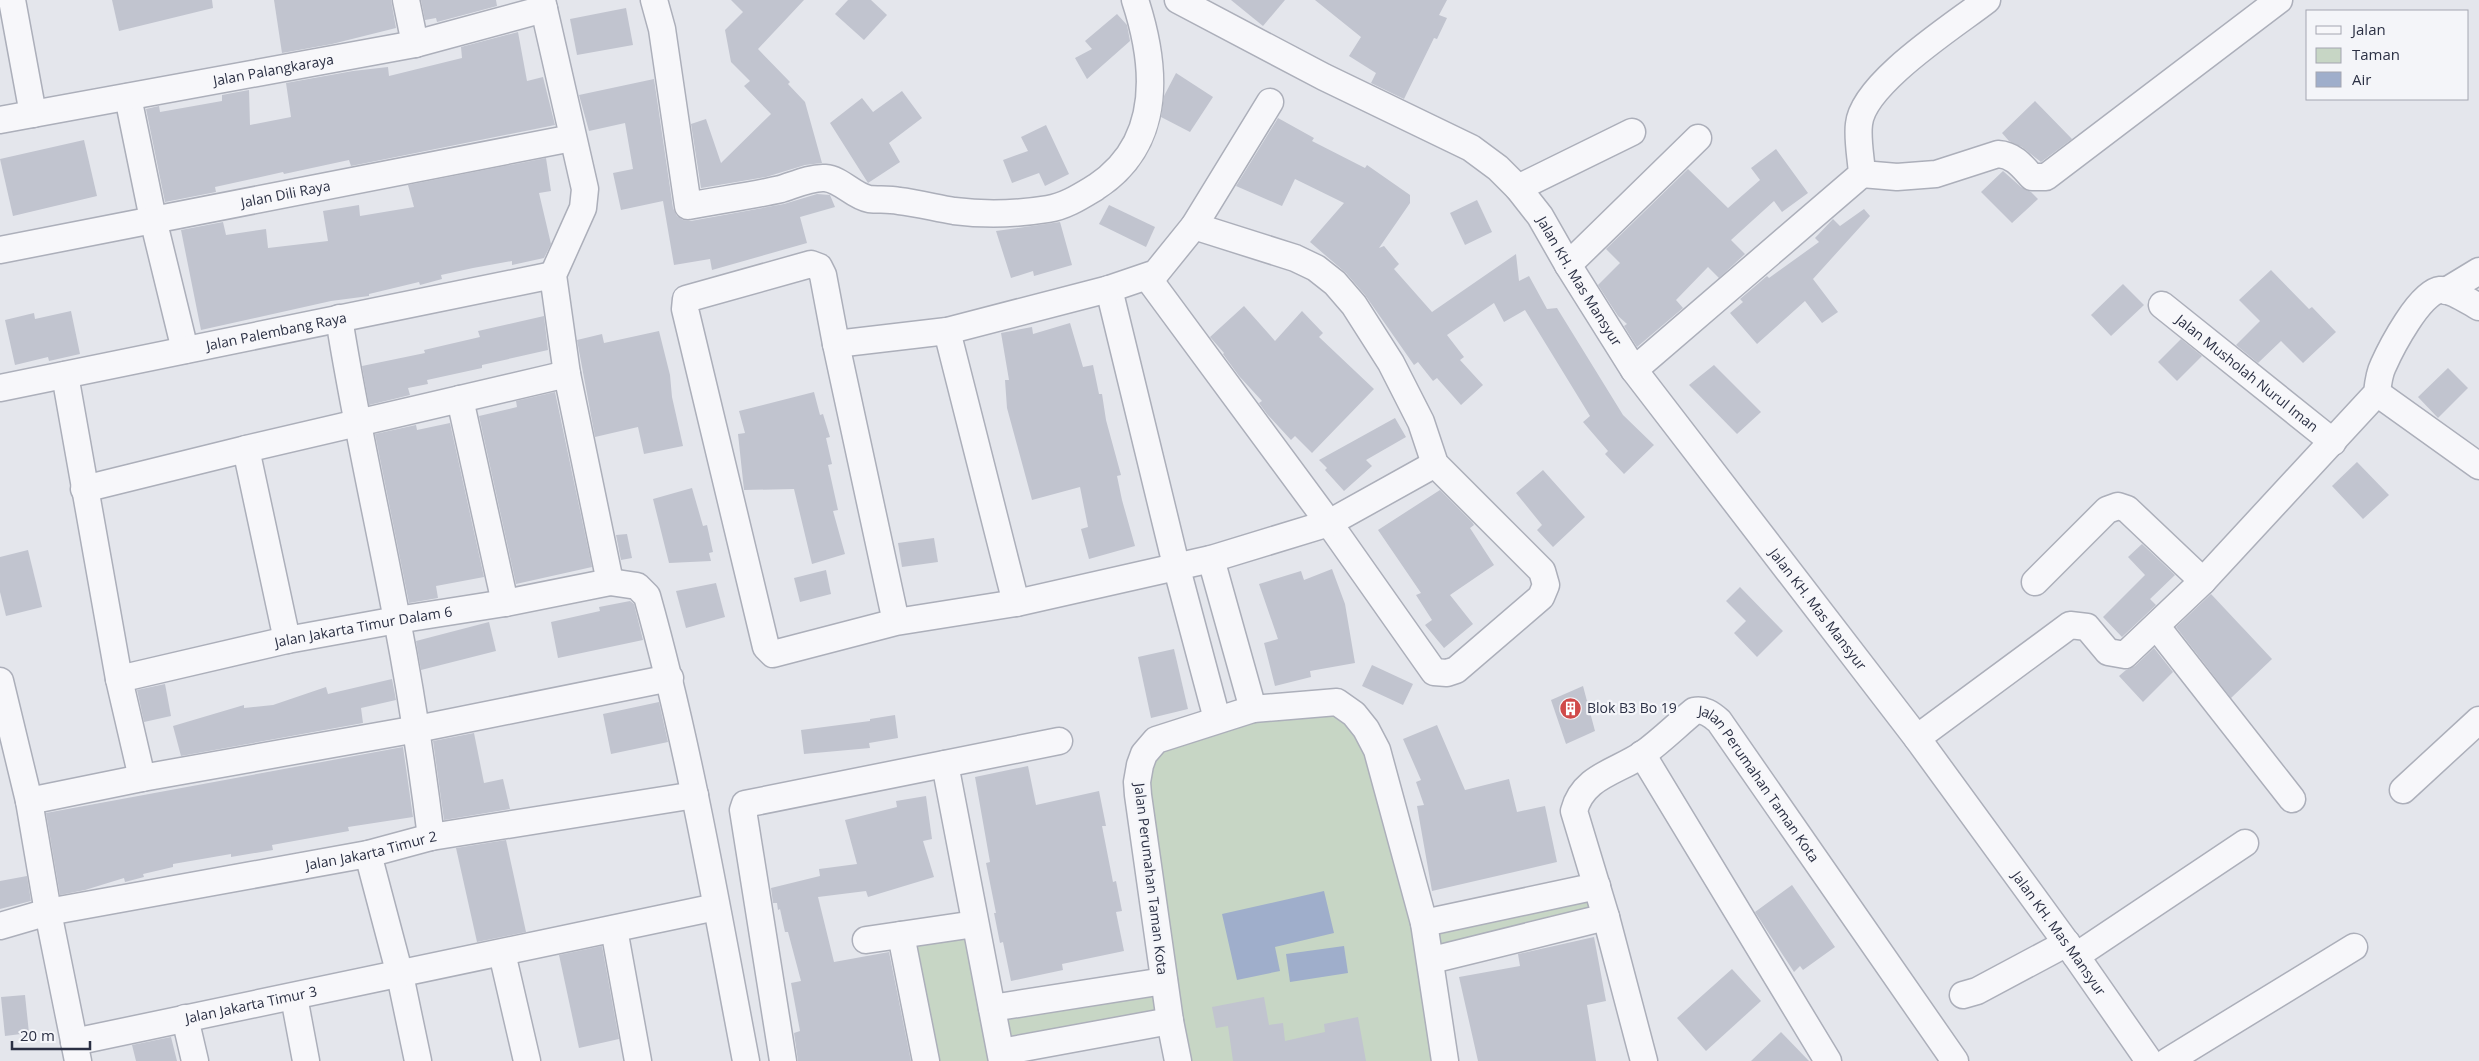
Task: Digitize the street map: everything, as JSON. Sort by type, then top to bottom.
[{"type":"street","points":[[12,0],[33,114]]},
{"type":"street","points":[[406,0],[415,44]]},
{"type":"street","points":[[654,0],[662,29],[688,206],[780,189],[822,178],[832,180],[868,198],[898,200],[956,211],[1001,214],[1048,209],[1067,204],[1112,174],[1132,152],[1143,128],[1150,102],[1149,57],[1144,26],[1135,0]]},
{"type":"street","name":"Jalan KH. Mas Mansyur","points":[[1178,0],[1324,77],[1478,153],[1518,188],[1540,216],[1568,265],[1634,370],[1917,738],[2072,949],[2149,1061]]},
{"type":"street","points":[[1862,174],[1858,123],[1864,108],[1876,91],[1890,74],[1987,0]]},
{"type":"street","points":[[1634,370],[1862,174],[1898,177],[1936,174],[1974,164],[1991,156],[2006,154],[2018,161],[2032,176],[2046,177],[2279,0]]},
{"type":"street","points":[[543,4],[585,189],[585,199],[577,222],[553,275],[567,374],[610,582]]},
{"type":"street","name":"Jalan Palangkaraya","points":[[0,120],[415,44],[543,4]]},
{"type":"street","points":[[128,97],[153,219],[185,350]]},
{"type":"street","points":[[836,344],[947,331],[1148,278],[1156,273],[1194,226],[1270,102]]},
{"type":"street","points":[[1518,188],[1632,132]]},
{"type":"street","name":"Jalan Dili Raya","points":[[0,250],[572,138]]},
{"type":"street","points":[[1568,265],[1698,138]]},
{"type":"street","points":[[1148,278],[1329,523],[1434,672],[1441,673],[1456,670],[1541,597],[1546,585],[1542,571],[1435,464],[1421,422],[1391,364],[1354,305],[1335,283],[1316,268],[1295,258],[1194,226]]},
{"type":"street","points":[[896,622],[823,275],[819,268],[811,264],[690,298],[684,303],[767,650],[778,654],[896,622],[1016,603],[1176,565],[1211,559],[1329,523],[1435,464]]},
{"type":"street","points":[[1917,738],[2070,624],[2087,627],[2108,652],[2125,656],[2203,581],[2333,442],[2376,393],[2382,367],[2419,304],[2434,292],[2446,291],[2479,271]]},
{"type":"street","name":"Jalan Palembang Raya","points":[[0,388],[553,275]]},
{"type":"street","points":[[1109,289],[1176,565],[1217,719]]},
{"type":"street","points":[[2446,291],[2479,307]]},
{"type":"street","name":"Jalan Musholah Nurul Iman","points":[[2162,305],[2333,442]]},
{"type":"street","points":[[339,318],[356,424],[397,620],[417,729],[431,837]]},
{"type":"street","points":[[947,331],[1016,603]]},
{"type":"street","points":[[84,489],[567,374]]},
{"type":"street","points":[[65,375],[119,679],[142,778]]},
{"type":"street","points":[[2376,393],[2479,466]]},
{"type":"street","points":[[460,399],[505,603]]},
{"type":"street","points":[[246,449],[287,640]]},
{"type":"street","points":[[2035,582],[2107,510],[2118,506],[2127,509],[2203,581]]},
{"type":"street","points":[[1211,559],[1253,709]]},
{"type":"street","name":"Jalan Jakarta Timur Dalam 6","points":[[119,679],[287,640],[397,620],[505,603],[610,582],[637,586],[647,596],[670,678],[695,795],[746,1061]]},
{"type":"street","points":[[2157,627],[2292,799]]},
{"type":"street","points":[[29,801],[142,778],[417,729],[670,678]]},
{"type":"street","points":[[0,682],[8,749],[29,801],[48,912],[76,1051]]},
{"type":"street","name":"Jalan Perumahan Taman Kota","points":[[1178,1061],[1164,981],[1137,782],[1144,754],[1156,740],[1253,709],[1337,702],[1354,714],[1366,729],[1377,750],[1424,922],[1432,960],[1445,1061]]},
{"type":"street","name":"Jalan Perumahan Taman Kota","points":[[1644,1061],[1606,918],[1574,811],[1577,799],[1594,780],[1642,754],[1694,711],[1700,710],[1708,712],[1719,721],[1955,1061]]},
{"type":"street","points":[[2403,790],[2479,720]]},
{"type":"street","points":[[783,1061],[743,810],[745,804],[1059,741]]},
{"type":"street","points":[[1642,754],[1828,1061]]},
{"type":"street","points":[[945,764],[1001,1056],[1170,1021]]},
{"type":"street","name":"Jalan Jakarta Timur 2","points":[[0,926],[48,912],[368,854],[431,837],[695,795]]},
{"type":"street","points":[[1963,995],[2072,949],[2245,843]]},
{"type":"street","points":[[368,854],[400,974],[418,1061]]},
{"type":"street","points":[[1424,922],[1597,886]]},
{"type":"street","name":"Jalan Jakarta Timur 3","points":[[76,1051],[185,1018],[294,997],[716,907]]},
{"type":"street","points":[[1432,960],[1606,918]]},
{"type":"street","points":[[866,940],[975,924]]},
{"type":"street","points":[[614,929],[638,1061]]},
{"type":"street","points":[[902,935],[926,1061]]},
{"type":"street","points":[[2168,1061],[2354,947]]},
{"type":"street","points":[[502,953],[527,1061]]},
{"type":"street","points":[[992,1008],[1164,981]]},
{"type":"street","points":[[294,997],[306,1061]]},
{"type":"street","points":[[185,1018],[195,1061]]},
{"type":"green space","points":[[1354,714],[1424,922],[1597,886],[1606,917],[1432,960],[1445,1061],[1178,1061],[1170,1022],[1002,1061],[926,1061],[901,935],[975,924],[992,1007],[1164,981],[1144,754],[1217,719]]},
{"type":"water","points":[[1324,891],[1334,933],[1275,947],[1280,971],[1237,980],[1222,914]]},
{"type":"water","points":[[1344,946],[1348,973],[1290,982],[1286,954]]},
{"type":"building","points":[[112,0],[212,0],[213,8],[119,31]]},
{"type":"building","points":[[274,0],[391,0],[396,28],[332,44],[282,53]]},
{"type":"building","points":[[421,0],[496,0],[497,6],[437,22],[436,18],[425,20]]},
{"type":"building","points":[[731,0],[804,0],[758,49],[790,82],[788,84],[805,102],[822,163],[805,165],[766,177],[701,188],[691,124],[706,119],[721,163],[771,114],[744,86],[750,81],[731,62],[725,30],[743,12]]},
{"type":"building","points":[[848,0],[871,0],[887,15],[864,40],[835,14]]},
{"type":"building","points":[[1231,0],[1285,0],[1263,26]]},
{"type":"building","points":[[1315,0],[1447,0],[1439,15],[1447,18],[1437,39],[1434,38],[1404,99],[1371,83],[1376,73],[1349,56],[1361,37]]},
{"type":"building","points":[[626,8],[633,45],[577,55],[570,19]]},
{"type":"building","points":[[1117,14],[1127,25],[1130,41],[1087,79],[1075,58],[1092,49],[1085,41]]},
{"type":"building","points":[[518,32],[527,81],[543,77],[555,125],[351,166],[349,160],[284,174],[283,172],[215,187],[216,192],[165,202],[146,109],[159,106],[160,112],[222,101],[222,95],[249,90],[250,125],[291,117],[286,83],[388,67],[389,76],[462,58],[461,47]]},
{"type":"building","points":[[1176,73],[1213,97],[1190,132],[1161,117],[1164,96]]},
{"type":"building","points":[[654,79],[673,208],[677,216],[683,220],[691,221],[784,204],[817,194],[830,195],[835,207],[800,217],[807,243],[712,270],[710,259],[674,265],[663,201],[621,210],[613,173],[633,169],[625,123],[589,131],[579,95]]},
{"type":"building","points":[[902,91],[922,118],[889,143],[900,162],[868,183],[830,123],[862,98],[873,112]]},
{"type":"building","points":[[2035,101],[2072,139],[2041,162],[2022,147],[2009,141],[2002,133]]},
{"type":"building","points":[[1278,118],[1314,138],[1312,141],[1365,168],[1367,165],[1410,195],[1410,203],[1379,248],[1384,246],[1399,264],[1394,269],[1432,312],[1516,254],[1519,281],[1529,276],[1547,309],[1557,308],[1623,415],[1654,445],[1624,474],[1605,454],[1608,451],[1583,422],[1590,416],[1525,310],[1504,322],[1494,303],[1447,335],[1464,357],[1460,360],[1483,385],[1461,405],[1437,378],[1433,381],[1418,362],[1414,365],[1365,295],[1346,273],[1310,242],[1344,203],[1295,179],[1282,206],[1236,186]]},
{"type":"building","points":[[1046,125],[1069,174],[1045,186],[1039,173],[1012,183],[1003,160],[1028,151],[1021,137]]},
{"type":"building","points":[[84,140],[97,196],[13,216],[0,159]]},
{"type":"building","points":[[1776,149],[1808,193],[1782,212],[1774,201],[1731,240],[1745,254],[1719,278],[1708,267],[1676,300],[1683,308],[1637,347],[1624,326],[1627,324],[1618,316],[1598,285],[1620,263],[1606,249],[1688,169],[1728,208],[1760,180],[1751,168]]},
{"type":"building","points":[[546,158],[551,191],[539,193],[551,244],[544,258],[512,265],[512,261],[473,268],[441,275],[442,279],[420,285],[419,282],[369,294],[369,296],[331,301],[201,330],[181,230],[223,222],[226,235],[266,229],[268,248],[328,241],[323,211],[359,205],[360,216],[414,207],[408,185]]},
{"type":"building","points":[[2003,171],[2038,199],[2012,223],[1981,192]]},
{"type":"building","points":[[1477,200],[1492,232],[1465,245],[1450,213]]},
{"type":"building","points":[[1109,205],[1155,227],[1146,247],[1099,224]]},
{"type":"building","points":[[1864,209],[1870,216],[1813,279],[1838,312],[1822,323],[1805,301],[1757,344],[1730,313],[1743,302],[1740,299],[1767,276],[1769,278],[1819,242],[1815,238],[1833,219],[1840,226]]},
{"type":"building","points":[[1060,222],[1072,265],[1034,276],[1033,271],[1011,278],[996,231]]},
{"type":"building","points":[[2271,270],[2309,309],[2312,307],[2336,332],[2303,363],[2281,341],[2258,363],[2236,345],[2260,321],[2239,300]]},
{"type":"building","points":[[2123,284],[2144,305],[2111,336],[2091,315]]},
{"type":"building","points":[[1244,306],[1275,341],[1302,311],[1323,333],[1319,337],[1374,389],[1312,453],[1295,436],[1291,440],[1267,414],[1259,403],[1262,401],[1239,376],[1224,353],[1210,337]]},
{"type":"building","points":[[71,311],[80,354],[49,361],[48,357],[15,365],[5,320],[34,313],[35,319]]},
{"type":"building","points":[[544,316],[548,350],[482,365],[482,368],[427,380],[428,384],[408,388],[410,395],[369,405],[362,366],[425,353],[424,350],[480,337],[478,331]]},
{"type":"building","points":[[1070,323],[1083,367],[1093,365],[1099,394],[1102,394],[1106,420],[1121,475],[1117,476],[1122,500],[1135,546],[1089,559],[1081,529],[1088,527],[1080,487],[1032,500],[1007,408],[1005,380],[1009,380],[1001,333],[1032,327],[1033,334]]},
{"type":"building","points":[[659,331],[670,375],[672,397],[683,446],[644,454],[638,427],[595,437],[577,340],[602,334],[604,343]]},
{"type":"building","points":[[2181,339],[2202,356],[2177,381],[2158,362]]},
{"type":"building","points":[[1714,365],[1761,412],[1737,434],[1689,385]]},
{"type":"building","points":[[2448,368],[2468,388],[2438,418],[2418,397]]},
{"type":"building","points":[[555,392],[592,567],[516,584],[479,416],[517,407],[516,401]]},
{"type":"building","points":[[814,392],[820,415],[823,414],[830,437],[826,438],[832,464],[828,465],[838,510],[833,511],[845,554],[812,564],[794,489],[744,490],[738,434],[745,433],[739,411]]},
{"type":"building","points":[[1395,418],[1406,437],[1366,460],[1372,466],[1344,491],[1325,470],[1327,468],[1319,460]]},
{"type":"building","points":[[450,423],[484,577],[436,586],[438,598],[409,603],[375,434],[416,425],[417,430]]},
{"type":"building","points":[[2357,462],[2389,495],[2363,519],[2332,486]]},
{"type":"building","points":[[1543,470],[1585,517],[1553,547],[1537,530],[1542,525],[1516,493]]},
{"type":"building","points":[[692,488],[703,526],[707,525],[713,552],[709,553],[711,561],[669,563],[653,499]]},
{"type":"building","points":[[1440,490],[1472,522],[1474,525],[1470,528],[1494,565],[1450,595],[1473,624],[1444,648],[1425,625],[1432,620],[1416,595],[1421,593],[1378,530]]},
{"type":"building","points":[[627,534],[632,558],[621,560],[616,535]]},
{"type":"building","points":[[934,538],[938,562],[902,567],[898,543]]},
{"type":"building","points":[[2142,544],[2175,575],[2150,599],[2156,605],[2122,637],[2103,617],[2145,575],[2128,557]]},
{"type":"building","points":[[28,550],[42,607],[6,616],[0,592],[0,557]]},
{"type":"building","points":[[1332,569],[1345,604],[1355,663],[1310,671],[1311,677],[1275,686],[1264,643],[1278,639],[1259,584],[1301,571],[1304,580]]},
{"type":"building","points":[[826,570],[831,594],[800,602],[794,578]]},
{"type":"building","points":[[716,583],[725,617],[686,628],[676,591]]},
{"type":"building","points":[[1740,587],[1783,631],[1757,657],[1734,633],[1746,621],[1726,601]]},
{"type":"building","points":[[2211,594],[2272,659],[2231,698],[2176,627]]},
{"type":"building","points":[[630,601],[634,604],[643,640],[558,658],[551,622],[600,611],[599,607]]},
{"type":"building","points":[[489,622],[496,651],[421,670],[416,641]]},
{"type":"building","points":[[2154,648],[2173,672],[2143,702],[2119,676],[2135,666]]},
{"type":"building","points":[[1174,649],[1188,709],[1151,718],[1138,657]]},
{"type":"building","points":[[1372,665],[1413,684],[1403,705],[1362,686]]},
{"type":"building","points":[[392,679],[396,700],[361,708],[363,723],[181,756],[173,726],[244,705],[244,708],[273,705],[326,687],[328,694]]},
{"type":"building","points":[[165,684],[171,716],[144,722],[137,690]]},
{"type":"building","name":"Blok B3 Bo 19","points":[[1583,686],[1595,731],[1566,744],[1551,700]]},
{"type":"building","points":[[659,702],[668,742],[611,754],[603,714]]},
{"type":"building","points":[[895,715],[898,738],[869,743],[870,748],[804,754],[801,730],[870,721],[870,719]]},
{"type":"building","points":[[1437,725],[1465,790],[1509,779],[1517,812],[1545,806],[1557,862],[1432,891],[1417,806],[1424,805],[1416,782],[1421,780],[1403,739]]},
{"type":"building","points":[[474,733],[484,783],[503,779],[510,809],[444,820],[433,741]]},
{"type":"building","points":[[403,747],[413,817],[348,827],[349,831],[272,845],[273,850],[231,857],[231,854],[173,864],[173,867],[143,874],[144,877],[125,882],[124,878],[85,890],[60,895],[46,813]]},
{"type":"building","points":[[1028,766],[1036,805],[1099,791],[1106,826],[1102,826],[1113,882],[1116,881],[1122,911],[1116,912],[1124,951],[1062,964],[1063,970],[1011,981],[1003,942],[1000,943],[994,913],[996,913],[986,863],[990,862],[975,777]]},
{"type":"building","points":[[926,796],[932,839],[923,841],[934,877],[868,897],[866,891],[818,897],[834,962],[889,952],[911,1061],[798,1061],[794,1033],[800,1031],[791,983],[801,981],[788,932],[785,932],[780,909],[778,910],[777,903],[773,903],[771,888],[820,876],[819,869],[857,864],[845,820],[897,807],[896,801]]},
{"type":"building","points":[[506,840],[526,932],[477,942],[456,848]]},
{"type":"building","points":[[27,876],[31,901],[0,909],[0,881]]},
{"type":"building","points":[[1792,885],[1835,947],[1803,970],[1800,966],[1794,972],[1755,912]]},
{"type":"building","points":[[1594,937],[1606,1001],[1587,1005],[1596,1061],[1478,1061],[1459,977],[1520,966],[1518,954]]},
{"type":"building","points":[[602,946],[619,1039],[579,1048],[559,955]]},
{"type":"building","points":[[1732,969],[1761,1001],[1706,1051],[1677,1018]]},
{"type":"building","points":[[25,995],[29,1033],[5,1036],[1,997]]},
{"type":"building","points":[[1264,997],[1269,1025],[1283,1023],[1285,1041],[1325,1032],[1324,1024],[1358,1017],[1366,1061],[1233,1061],[1228,1026],[1216,1028],[1212,1007]]},
{"type":"building","points":[[1781,1032],[1809,1061],[1751,1061]]},
{"type":"building","points":[[171,1037],[177,1061],[136,1061],[132,1045]]},
{"type":"place","name":"Blok B3 Bo 19","points":[[1571,708]]}]
